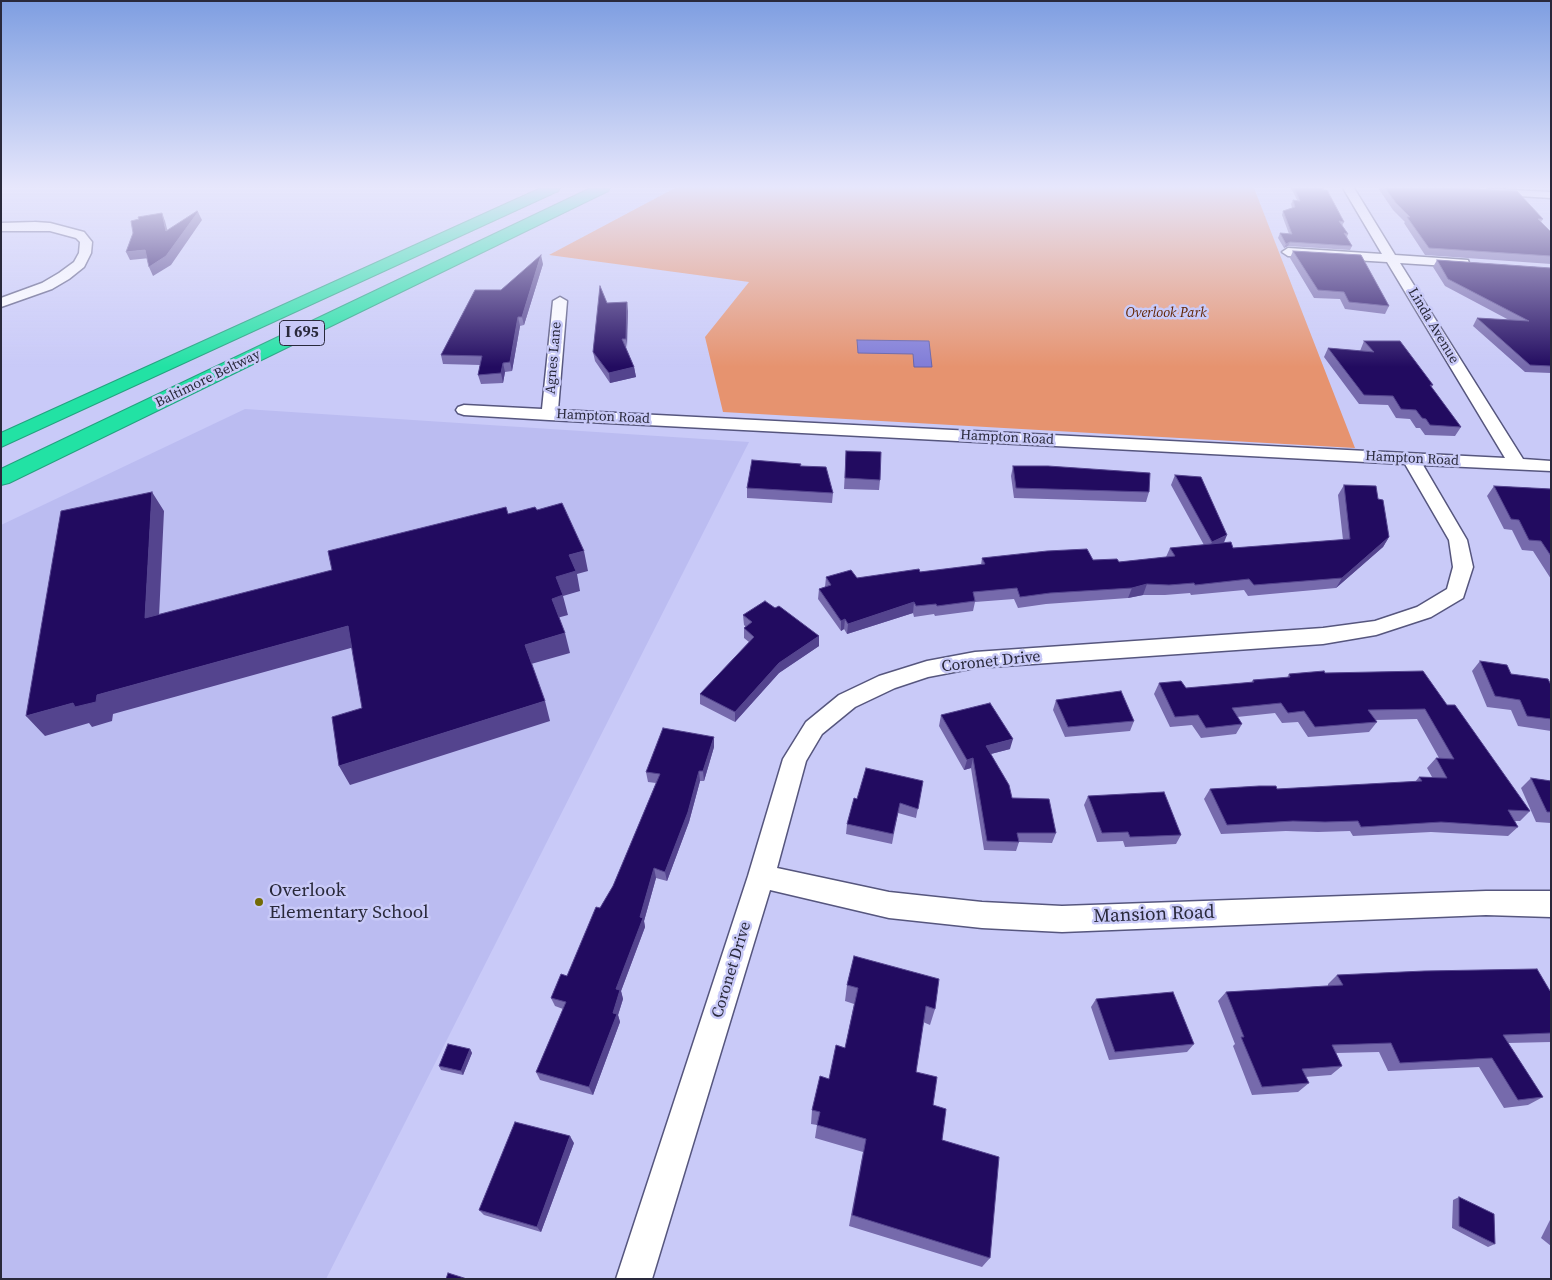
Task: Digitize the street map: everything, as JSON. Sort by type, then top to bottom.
[{"type":"highway","name":"Baltimore Beltway","points":[[1,441],[423,248]]},
{"type":"highway","name":"Baltimore Beltway","points":[[1,478],[479,248]]},
{"type":"street","points":[[1,303],[47,286],[64,276],[79,264],[85,253],[85,248]]},
{"type":"street","name":"Linda Avenue","points":[[1385,248],[1517,464]]},
{"type":"street","points":[[1288,252],[1471,264]]},
{"type":"street","name":"Agnes Lane","points":[[549,415],[560,300]]},
{"type":"street","name":"Hampton Road","points":[[464,410],[1551,466]]},
{"type":"street","name":"Coronet Drive","points":[[639,1278],[795,759],[814,728],[847,701],[887,682],[927,669],[975,660],[1324,636],[1376,628],[1424,612],[1456,593],[1463,567],[1458,540],[1411,459]]},
{"type":"street","name":"Mansion Road","points":[[761,876],[889,904],[982,915],[1062,919],[1486,903],[1551,904]]},
{"type":"shaded area","points":[[857,340],[929,341],[932,367],[914,367],[913,354],[858,353]]},
{"type":"shaded area","name":"Overlook Elementary School","points":[[245,409],[749,442],[326,1279],[1,1279],[1,525]]},
{"type":"green space","name":"Overlook Park","points":[[563,248],[1277,248],[1355,448],[723,412],[705,337],[749,282],[549,255]]},
{"type":"building","points":[[128,248],[172,248],[166,256],[149,267],[145,250],[126,252]]},
{"type":"building","points":[[1429,248],[1551,248],[1551,256]]},
{"type":"building","points":[[1293,251],[1361,255],[1389,306],[1349,302],[1344,292],[1318,290]]},
{"type":"building","points":[[541,255],[522,317],[518,317],[510,362],[503,363],[501,373],[478,375],[482,356],[441,355],[475,290],[501,290]]},
{"type":"building","points":[[1437,260],[1551,268],[1551,366],[1530,365],[1477,318],[1529,321],[1448,279]]},
{"type":"building","points":[[600,286],[607,303],[627,302],[626,339],[622,339],[634,367],[609,373],[593,352]]},
{"type":"building","points":[[1364,341],[1400,341],[1461,427],[1430,425],[1416,410],[1401,409],[1393,396],[1364,395],[1328,348],[1374,352]]},
{"type":"building","points":[[846,451],[881,452],[880,480],[845,478]]},
{"type":"building","points":[[752,460],[826,467],[833,493],[747,488]]},
{"type":"building","points":[[1013,466],[1048,466],[1150,473],[1149,492],[1016,488]]},
{"type":"building","points":[[1175,475],[1201,477],[1227,535],[1212,542]]},
{"type":"building","points":[[1344,485],[1376,486],[1378,499],[1383,500],[1389,537],[1342,578],[1254,585],[1249,579],[1195,585],[1194,583],[1147,584],[1132,588],[1050,593],[1020,597],[1017,588],[973,592],[975,601],[937,606],[936,604],[916,606],[914,602],[848,624],[845,619],[841,621],[819,589],[831,585],[826,577],[851,570],[857,578],[919,569],[920,572],[985,564],[982,558],[1047,551],[1087,549],[1093,560],[1117,559],[1119,562],[1175,556],[1170,548],[1231,542],[1233,548],[1350,539]]},
{"type":"building","points":[[1494,486],[1551,489],[1551,556],[1541,541],[1529,540],[1519,520],[1511,519]]},
{"type":"building","points":[[152,492],[145,618],[332,570],[328,551],[506,507],[508,514],[535,507],[537,510],[562,503],[584,551],[569,555],[576,571],[556,577],[563,595],[552,599],[565,633],[525,645],[545,701],[339,766],[332,717],[362,708],[348,626],[97,695],[96,702],[75,707],[73,703],[26,716],[61,511]]},
{"type":"building","points":[[765,601],[775,608],[779,606],[819,636],[779,663],[735,712],[700,694],[754,637],[744,628],[752,622],[743,615]]},
{"type":"building","points":[[1480,661],[1507,665],[1511,674],[1548,679],[1551,685],[1551,719],[1527,716],[1520,700],[1495,696]]},
{"type":"building","points":[[1324,671],[1325,673],[1423,671],[1447,705],[1455,705],[1530,811],[1508,810],[1518,827],[1441,822],[1361,827],[1358,821],[1293,821],[1227,825],[1210,789],[1276,786],[1277,789],[1422,781],[1419,777],[1447,778],[1436,758],[1454,759],[1425,709],[1368,710],[1377,722],[1315,727],[1304,711],[1288,713],[1281,703],[1232,708],[1242,724],[1206,728],[1198,715],[1175,717],[1159,683],[1181,681],[1186,688],[1254,682],[1253,680],[1290,677],[1289,674]]},
{"type":"building","points":[[1121,691],[1134,721],[1068,727],[1056,700]]},
{"type":"building","points":[[990,703],[1013,739],[986,746],[1009,785],[1012,798],[1049,799],[1056,833],[1017,833],[1019,842],[987,841],[973,758],[967,760],[941,715]]},
{"type":"building","points":[[663,728],[714,737],[703,771],[699,771],[688,812],[665,872],[654,868],[640,917],[643,918],[616,989],[620,990],[613,1013],[617,1014],[589,1087],[536,1072],[566,1002],[551,998],[561,974],[567,976],[596,907],[600,908],[613,886],[660,774],[646,772]]},
{"type":"building","points":[[866,768],[923,781],[918,809],[900,803],[893,834],[847,824],[854,798],[857,799]]},
{"type":"building","points":[[1531,778],[1551,781],[1551,812],[1547,812]]},
{"type":"building","points":[[1164,792],[1181,835],[1130,837],[1128,832],[1102,833],[1088,796]]},
{"type":"building","points":[[854,956],[939,979],[935,1009],[926,1006],[916,1072],[937,1077],[933,1105],[946,1109],[942,1140],[999,1157],[990,1258],[852,1215],[866,1139],[817,1125],[820,1112],[812,1110],[820,1076],[829,1079],[836,1045],[845,1048],[858,988],[847,985]]},
{"type":"building","points":[[1537,969],[1551,991],[1551,1033],[1503,1035],[1543,1097],[1518,1100],[1492,1058],[1400,1063],[1391,1043],[1332,1045],[1342,1066],[1302,1069],[1309,1083],[1262,1087],[1241,1037],[1244,1037],[1226,992],[1343,985],[1337,975]]},
{"type":"building","points":[[1173,992],[1194,1044],[1115,1052],[1096,999]]},
{"type":"building","points":[[448,1044],[470,1049],[461,1071],[439,1066]]},
{"type":"building","points":[[515,1122],[570,1136],[537,1227],[479,1210]]},
{"type":"building","points":[[1459,1197],[1494,1214],[1495,1244],[1459,1226]]},
{"type":"building","points":[[448,1273],[467,1279],[446,1279]]},
{"type":"place","name":"Overlook Elementary School","points":[[259,902]]}]
